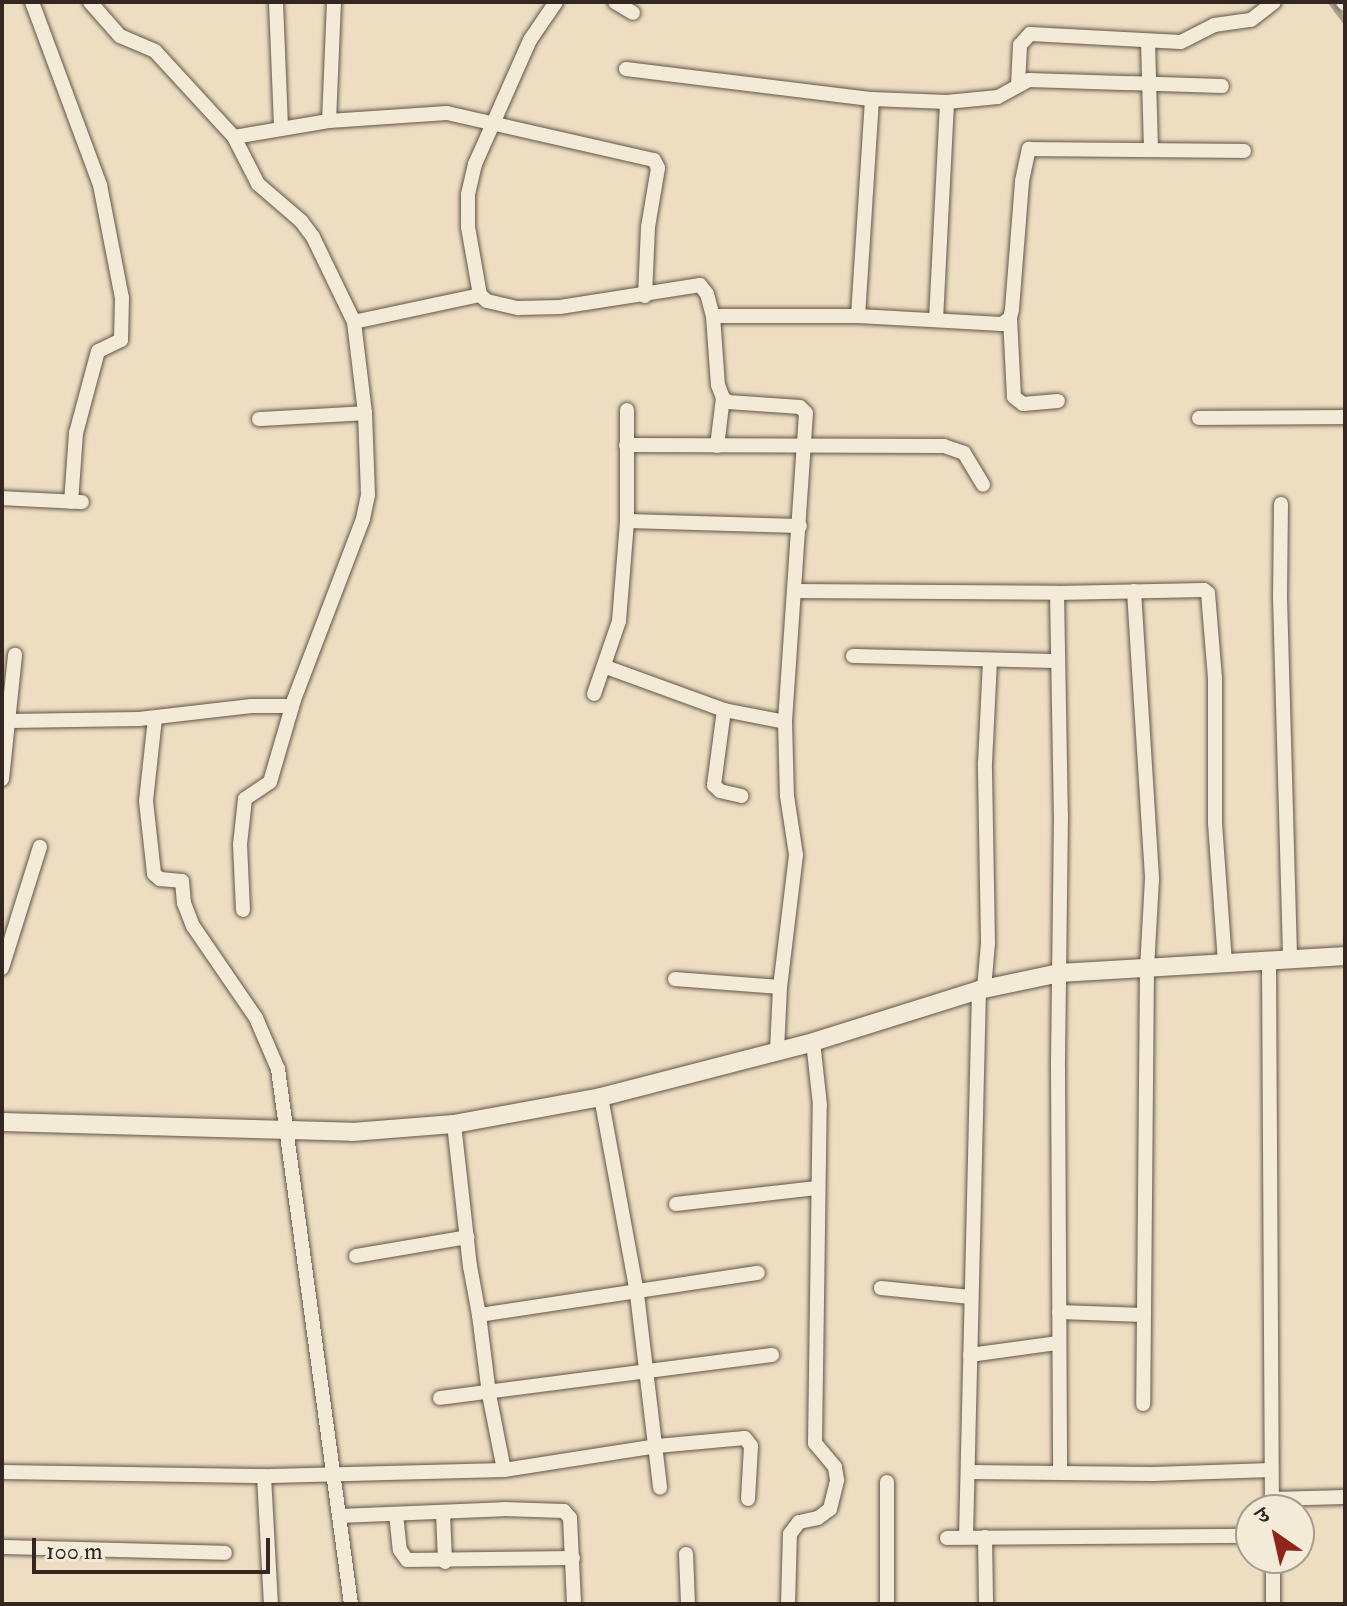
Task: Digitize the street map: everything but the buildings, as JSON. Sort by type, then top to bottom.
[{"type":"street","points":[[2,498],[76,502],[76,433],[98,351],[115,346],[121,340],[122,298],[100,185],[32,2]]},
{"type":"street","points":[[90,2],[120,36],[155,51],[234,137],[258,184],[301,221],[313,237],[354,322],[365,413],[367,508],[292,706],[270,782],[247,796],[243,805],[243,910]]},
{"type":"street","points":[[276,2],[281,128]]},
{"type":"street","points":[[329,121],[334,2]]},
{"type":"street","points":[[556,2],[530,40],[491,125],[468,195],[468,227],[480,295],[487,301],[518,308],[560,307],[700,285],[707,294],[713,316],[718,385],[723,398],[717,446]]},
{"type":"street","points":[[615,2],[633,13]]},
{"type":"street","points":[[1018,85],[1020,45],[1030,34],[1148,42],[1189,41],[1214,25],[1251,20],[1274,2]]},
{"type":"street","points":[[1148,42],[1151,149]]},
{"type":"street","points":[[626,69],[872,99],[947,102],[989,99],[1018,85],[1040,80],[1222,86]]},
{"type":"street","points":[[858,316],[872,99]]},
{"type":"street","points":[[936,320],[947,102]]},
{"type":"street","points":[[234,137],[329,121],[447,113],[654,160],[658,168],[648,227],[645,296]]},
{"type":"street","points":[[1058,401],[1023,404],[1014,397],[1010,318],[1022,181],[1029,149],[1244,151]]},
{"type":"street","points":[[354,322],[480,295]]},
{"type":"street","points":[[713,316],[858,316],[1002,324],[1010,318]]},
{"type":"street","points":[[723,398],[728,402],[804,410],[800,526],[785,722],[787,796],[796,855],[780,987],[777,1051]]},
{"type":"street","points":[[594,694],[606,667],[619,621],[627,521],[627,410]]},
{"type":"street","points":[[259,419],[365,413]]},
{"type":"street","points":[[1199,418],[1345,417]]},
{"type":"street","points":[[626,445],[956,448],[973,463],[983,485]]},
{"type":"street","points":[[1281,504],[1290,960]]},
{"type":"street","points":[[627,521],[800,526]]},
{"type":"street","points":[[794,591],[1057,593],[1204,590],[1209,597],[1215,678],[1215,823],[1225,964]]},
{"type":"street","points":[[1134,591],[1152,879],[1147,969],[1143,1404]]},
{"type":"street","points":[[1057,593],[1061,815],[1060,1471]]},
{"type":"street","points":[[2,779],[15,655]]},
{"type":"street","points":[[853,656],[1056,661]]},
{"type":"street","points":[[966,1537],[982,989],[988,943],[985,763],[990,660]]},
{"type":"street","points":[[606,667],[724,710],[785,722]]},
{"type":"street","points":[[6,720],[155,718],[251,706],[292,706]]},
{"type":"street","points":[[724,710],[714,785],[720,791],[741,796]]},
{"type":"street","points":[[155,718],[146,801],[154,874],[160,879],[182,881],[184,903],[193,926],[256,1018],[278,1069],[287,1128],[322,1473],[339,1516],[351,1604]]},
{"type":"street","points":[[2,968],[40,847]]},
{"type":"street","points":[[2,1122],[352,1132],[454,1124],[601,1097],[813,1042],[982,989],[1060,973],[1345,956]]},
{"type":"street","points":[[1269,962],[1272,1494]]},
{"type":"street","points":[[675,979],[780,987]]},
{"type":"street","points":[[788,1604],[790,1534],[799,1522],[818,1518],[830,1509],[837,1480],[835,1467],[820,1453],[815,1443],[816,1188],[820,1105],[813,1042]]},
{"type":"street","points":[[601,1097],[637,1294],[660,1488]]},
{"type":"street","points":[[454,1124],[489,1394],[504,1470]]},
{"type":"street","points":[[676,1204],[816,1188]]},
{"type":"street","points":[[356,1256],[467,1237]]},
{"type":"street","points":[[479,1315],[637,1294],[758,1273]]},
{"type":"street","points":[[881,1288],[971,1297]]},
{"type":"street","points":[[1059,1312],[1144,1315]]},
{"type":"street","points":[[970,1355],[1058,1343]]},
{"type":"street","points":[[440,1398],[772,1355]]},
{"type":"street","points":[[2,1472],[264,1476],[504,1470],[657,1446],[748,1440],[748,1499]]},
{"type":"street","points":[[968,1472],[1153,1474],[1271,1470]]},
{"type":"street","points":[[264,1476],[271,1604]]},
{"type":"street","points":[[887,1482],[887,1604]]},
{"type":"street","points":[[1315,1500],[1345,1497]]},
{"type":"street","points":[[339,1516],[564,1511],[570,1518],[574,1604]]},
{"type":"street","points":[[443,1512],[445,1562]]},
{"type":"street","points":[[396,1514],[400,1550],[407,1560],[445,1562],[573,1558]]},
{"type":"street","points":[[947,1538],[1235,1536]]},
{"type":"street","points":[[985,1537],[986,1604]]},
{"type":"street","points":[[2,1547],[225,1553]]},
{"type":"street","points":[[686,1554],[688,1604]]},
{"type":"street","points":[[1273,1574],[1273,1604]]},
{"type":"waterway","points":[[1330,2],[1345,22]]}]
